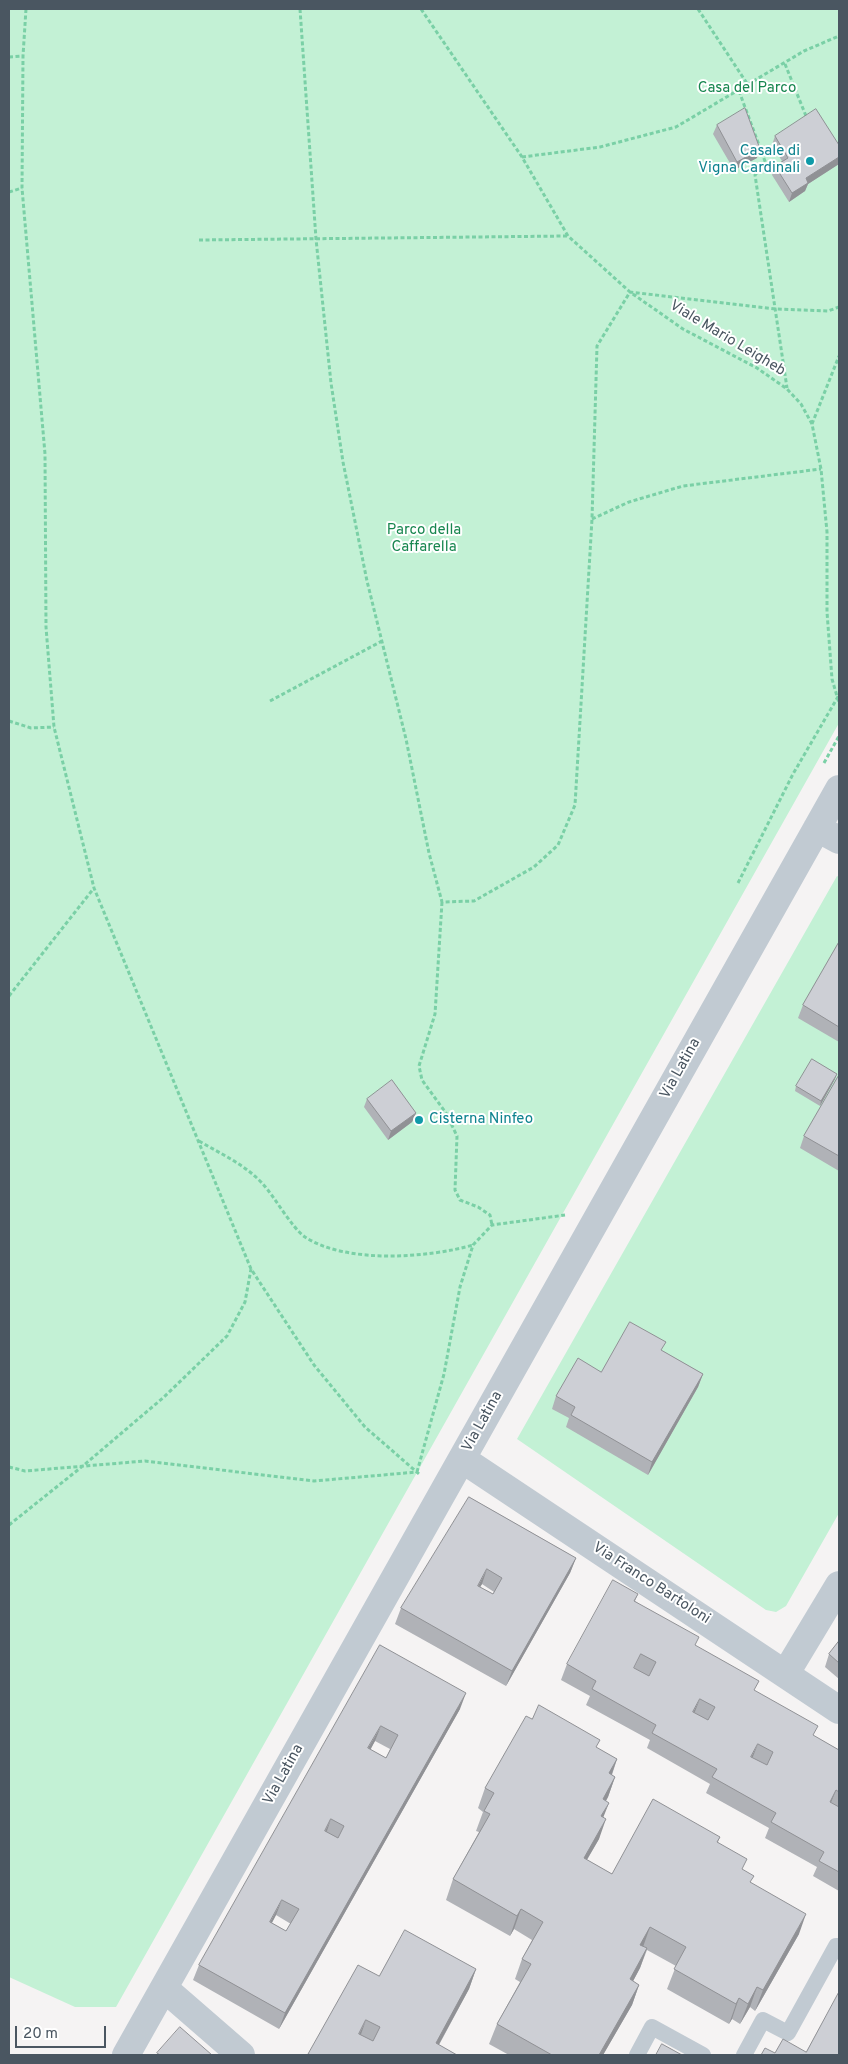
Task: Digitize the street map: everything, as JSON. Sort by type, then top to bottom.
[{"type":"street","name":"Via Latina","points":[[126,2055],[165,1990],[369,1621],[462,1459],[828,834],[839,789]]},
{"type":"street","name":"Via Franco Bartoloni","points":[[462,1459],[839,1710]]},
{"type":"street","points":[[786,1673],[839,1585]]},
{"type":"street","points":[[165,1990],[241,2055]]},
{"type":"lane","points":[[744,2055],[763,2020],[788,2033],[836,1946],[839,1946]]},
{"type":"lane","points":[[637,2055],[652,2028],[703,2055]]},
{"type":"path","points":[[26,9],[23,56],[22,188],[45,454],[46,627],[54,727],[94,888],[251,1269],[314,1365],[366,1427],[417,1472]]},
{"type":"path","points":[[300,9],[316,239],[331,383],[343,462],[367,581],[442,902],[435,1014],[419,1066],[422,1080],[446,1113],[457,1136],[455,1190],[460,1200],[490,1214],[492,1224]]},
{"type":"path","name":"Viale Mario Leigheb","points":[[421,9],[522,157],[568,236],[630,292],[683,329],[757,368],[787,388],[801,404],[812,424],[821,469],[826,532],[827,612],[832,679],[839,703]]},
{"type":"path","points":[[698,9],[748,85]]},
{"type":"path","points":[[522,157],[600,147],[676,127],[804,51],[839,36]]},
{"type":"path","points":[[9,57],[23,56]]},
{"type":"path","points":[[785,64],[806,116]]},
{"type":"path","points":[[739,91],[766,164],[755,175],[763,239],[776,309],[787,388]]},
{"type":"path","points":[[9,192],[22,188]]},
{"type":"path","points":[[199,240],[568,236]]},
{"type":"path","points":[[442,902],[474,901],[534,867],[558,844],[575,805],[592,519],[597,346],[630,292],[776,309],[828,311],[839,307]]},
{"type":"path","points":[[812,424],[839,356]]},
{"type":"path","points":[[592,519],[629,502],[683,486],[821,469]]},
{"type":"path","points":[[270,701],[382,641]]},
{"type":"path","points":[[738,883],[793,774],[838,696]]},
{"type":"path","points":[[9,721],[31,728],[54,727]]},
{"type":"path","points":[[9,996],[94,888]]},
{"type":"path","points":[[198,1141],[237,1161],[250,1172],[262,1183],[304,1236],[340,1252],[387,1255],[447,1253],[473,1246]]},
{"type":"path","points":[[417,1472],[444,1374],[460,1287],[473,1246],[492,1224],[564,1216]]},
{"type":"path","points":[[9,1525],[84,1466],[164,1397],[227,1336],[245,1302],[251,1269]]},
{"type":"path","points":[[9,1467],[25,1471],[145,1462],[233,1474],[314,1481],[417,1472]]},
{"type":"green space","name":"Parco della Caffarella","points":[[9,9],[839,9],[839,723],[116,2007],[75,2007],[9,1977]]},
{"type":"green space","points":[[837,876],[839,877],[839,1513],[786,1606],[776,1612],[766,1610],[517,1439]]},
{"type":"building","points":[[745,108],[760,149],[737,162],[717,125]]},
{"type":"building","name":"Casale di Vigna Cardinali","points":[[816,109],[839,145],[839,157],[806,178],[808,183],[792,193],[775,166],[788,158],[775,136]]},
{"type":"building","points":[[839,942],[839,1027],[803,1005]]},
{"type":"building","points":[[812,1059],[837,1074],[821,1101],[796,1086]]},
{"type":"building","points":[[839,1075],[839,1156],[804,1136]]},
{"type":"building","points":[[392,1080],[416,1113],[391,1131],[367,1099]]},
{"type":"building","points":[[630,1322],[666,1342],[661,1350],[703,1374],[652,1462],[571,1415],[575,1407],[556,1396],[578,1358],[601,1372]]},
{"type":"building","points":[[469,1497],[576,1558],[512,1671],[401,1608]],"holes":[[[487,1569],[502,1578],[493,1594],[478,1586]]]},
{"type":"building","points":[[613,1580],[638,1594],[634,1601],[699,1637],[695,1645],[759,1681],[754,1690],[818,1726],[813,1735],[839,1750],[839,1792],[836,1790],[830,1802],[839,1807],[839,1872],[819,1861],[824,1852],[771,1822],[776,1813],[712,1777],[717,1769],[652,1733],[656,1725],[592,1689],[596,1681],[567,1664]],"holes":[[[641,1654],[656,1662],[649,1676],[634,1668]],[[700,1699],[715,1707],[708,1720],[693,1712]],[[758,1744],[773,1752],[767,1765],[751,1757]]]},
{"type":"building","points":[[839,1641],[839,1663],[829,1654]]},
{"type":"building","points":[[380,1645],[466,1693],[285,2013],[199,1965]],"holes":[[[381,1726],[398,1735],[386,1758],[368,1748]],[[331,1819],[344,1826],[338,1838],[325,1831]],[[282,1900],[299,1909],[286,1931],[270,1922]]]},
{"type":"building","points":[[539,1705],[600,1740],[596,1747],[617,1759],[609,1773],[615,1777],[603,1799],[609,1803],[601,1816],[606,1819],[584,1858],[612,1874],[653,1799],[720,1837],[717,1842],[747,1859],[742,1869],[754,1876],[750,1882],[806,1914],[763,1990],[757,1987],[748,2004],[739,1998],[736,2004],[674,1969],[686,1947],[650,1927],[640,1945],[647,1948],[630,1979],[639,1985],[599,2055],[552,2055],[497,2024],[531,1964],[522,1959],[543,1922],[521,1909],[517,1916],[453,1879],[490,1814],[484,1811],[494,1793],[485,1788],[526,1716],[532,1719]]},
{"type":"building","points":[[405,1930],[476,1969],[436,2043],[457,2055],[308,2054],[358,1965],[379,1976]],"holes":[[[366,2020],[380,2027],[373,2041],[359,2034]]]},
{"type":"building","points":[[839,1992],[839,2055],[761,2055],[765,2048],[775,2053],[783,2039],[806,2052]]},
{"type":"building","points":[[180,2027],[212,2055],[160,2055],[157,2053]]},
{"type":"building","points":[[662,2044],[682,2055],[656,2055]]},
{"type":"place","name":"Casale di Vigna Cardinali","points":[[810,161]]},
{"type":"place","name":"Cisterna Ninfeo","points":[[419,1120]]},
{"type":"park label","name":"Casa del Parco","points":[[747,89]]}]
